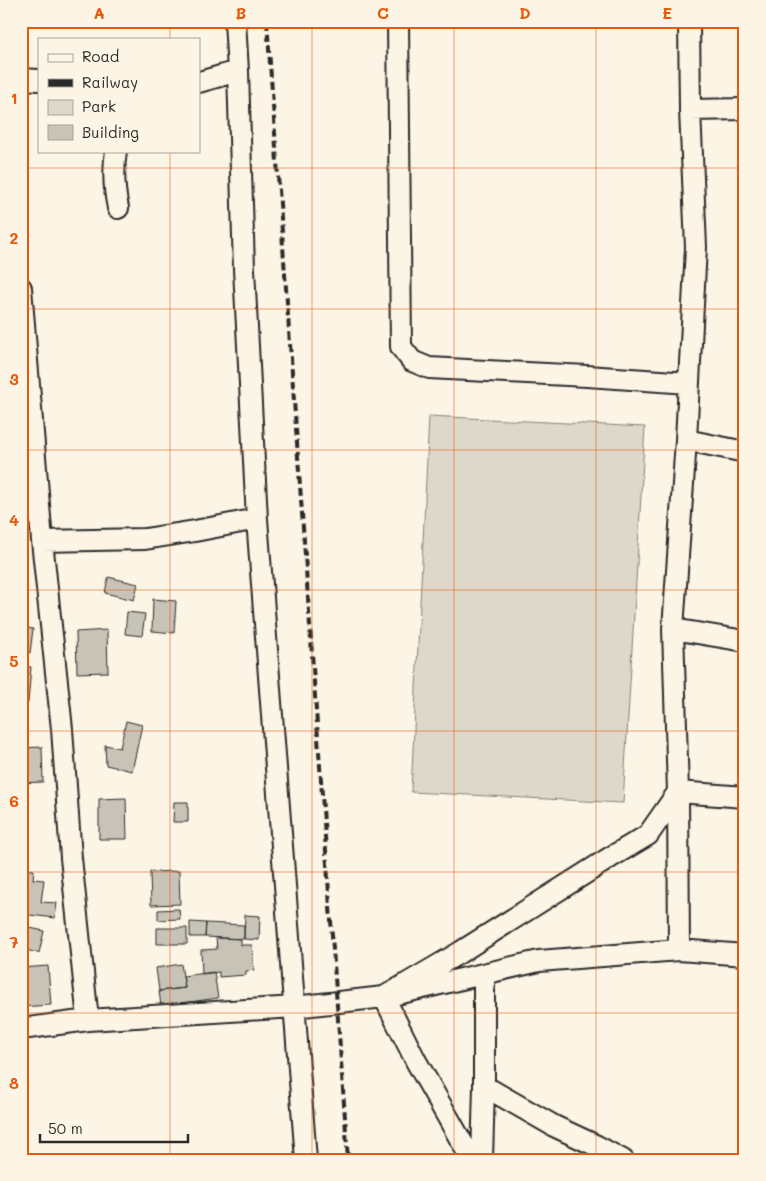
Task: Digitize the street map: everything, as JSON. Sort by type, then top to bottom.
[{"type":"street","points":[[235,21],[244,269],[257,519],[306,1160]]},
{"type":"street","points":[[398,21],[401,347],[412,361],[429,368],[689,383]]},
{"type":"street","points":[[680,950],[673,629],[686,440],[696,247],[690,110],[689,21]]},
{"type":"street","points":[[200,82],[238,71]]},
{"type":"street","points":[[21,79],[38,80]]},
{"type":"street","points":[[690,110],[745,109]]},
{"type":"street","points":[[116,152],[114,163],[115,190],[118,208]]},
{"type":"street","points":[[21,288],[42,541],[62,729],[71,858],[88,1020]]},
{"type":"street","points":[[686,440],[745,452]]},
{"type":"street","points":[[42,541],[145,539],[257,519]]},
{"type":"street","points":[[673,629],[745,641]]},
{"type":"street","points":[[678,792],[745,797]]},
{"type":"street","points":[[384,997],[459,953],[648,835],[678,792]]},
{"type":"street","points":[[21,1028],[88,1020],[294,1006],[384,997],[540,962],[680,950],[745,955]]},
{"type":"street","points":[[482,1160],[484,975]]},
{"type":"street","points":[[384,997],[416,1062],[472,1160]]},
{"type":"street","points":[[484,1086],[554,1126],[623,1160]]},
{"type":"green space","points":[[429,416],[645,427],[623,803],[411,792]]},
{"type":"building","points":[[108,577],[138,584],[134,600],[105,593]]},
{"type":"building","points":[[153,599],[176,601],[174,633],[152,631]]},
{"type":"building","points":[[127,612],[145,614],[142,636],[125,634]]},
{"type":"building","points":[[21,627],[33,629],[30,653],[21,652]]},
{"type":"building","points":[[107,630],[108,672],[77,673],[76,632]]},
{"type":"building","points":[[21,666],[31,667],[28,703],[21,702]]},
{"type":"building","points":[[21,714],[26,714],[27,743],[21,743]]},
{"type":"building","points":[[126,721],[142,725],[132,771],[106,765],[105,745],[120,748]]},
{"type":"building","points":[[42,747],[43,782],[21,783],[21,748]]},
{"type":"building","points":[[126,798],[127,839],[99,839],[99,799]]},
{"type":"building","points":[[174,802],[188,802],[188,822],[173,822]]},
{"type":"building","points":[[21,869],[34,870],[33,879],[44,880],[41,902],[57,903],[55,918],[21,914]]},
{"type":"building","points":[[179,871],[180,904],[151,905],[150,872]]},
{"type":"building","points":[[179,909],[180,919],[158,920],[158,910]]},
{"type":"building","points":[[245,915],[260,916],[259,940],[244,939]]},
{"type":"building","points":[[190,922],[206,923],[205,937],[190,937]]},
{"type":"building","points":[[206,923],[244,925],[244,939],[205,937]]},
{"type":"building","points":[[21,926],[44,931],[39,953],[21,949]]},
{"type":"building","points":[[157,928],[187,928],[187,944],[157,944]]},
{"type":"building","points":[[216,938],[241,939],[241,945],[252,945],[254,970],[246,971],[246,975],[219,977],[219,972],[202,974],[201,950],[217,949]]},
{"type":"building","points":[[181,964],[185,988],[159,991],[156,968]]},
{"type":"building","points":[[48,966],[51,1005],[21,1007],[21,968]]},
{"type":"building","points":[[214,972],[218,998],[161,1006],[159,991],[185,988],[183,976]]},
{"type":"railway","points":[[267,21],[348,1160]]}]
